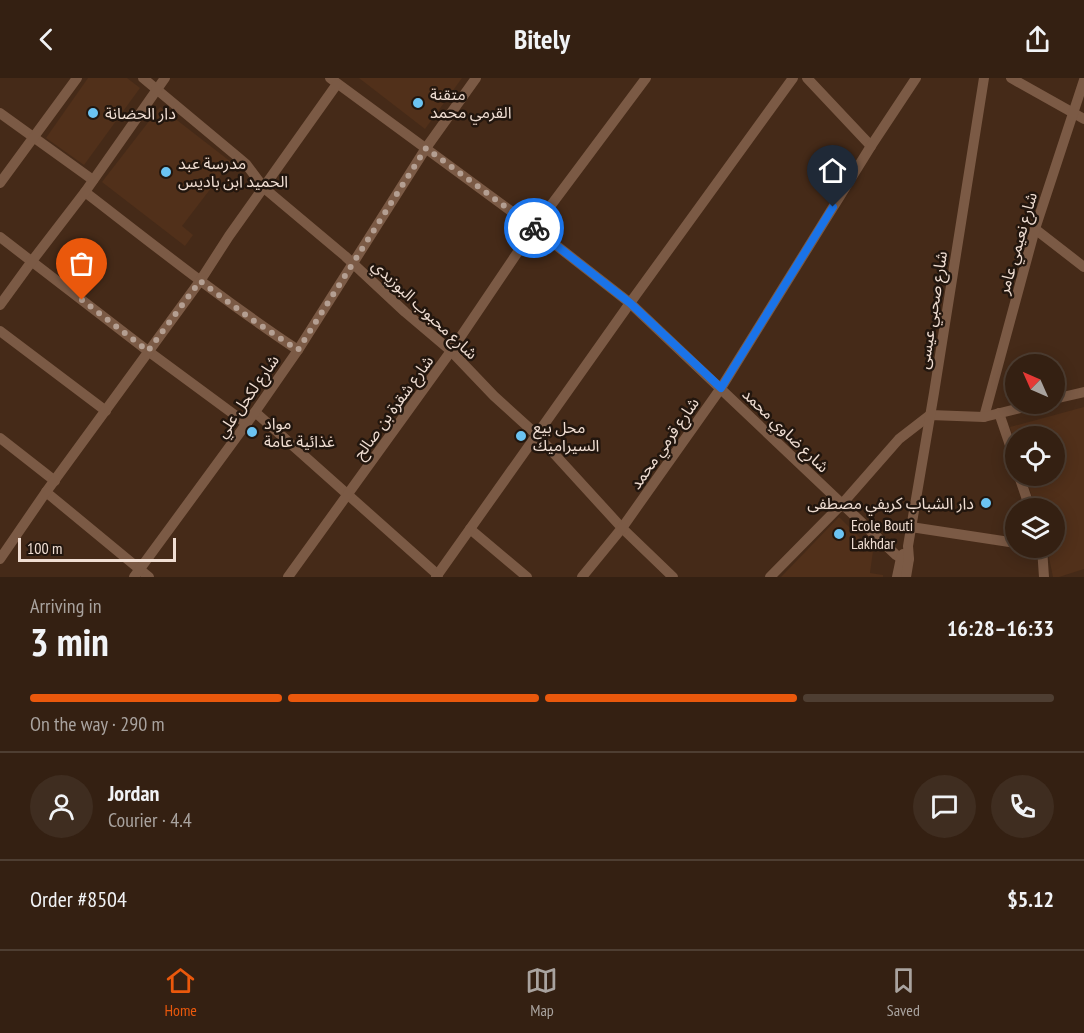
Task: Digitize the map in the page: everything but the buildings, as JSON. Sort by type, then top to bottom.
[{"type":"street","points":[[0,183],[77,78]]},
{"type":"street","name":"شارع محبوب البوزيدي","points":[[143,78],[246,164],[264,188],[354,263],[405,312],[451,351],[494,396],[537,435],[622,528],[673,577]]},
{"type":"street","points":[[0,305],[85,192],[165,78]]},
{"type":"street","name":"شارع لكحل علي","points":[[137,573],[247,424],[298,350],[426,148],[477,78]]},
{"type":"street","name":"شارع شقرة بن صالح","points":[[288,577],[451,351],[534,228],[646,78]]},
{"type":"street","points":[[255,412],[437,576],[792,78]]},
{"type":"street","points":[[807,78],[871,146]]},
{"type":"street","name":"شارع قرمي محمد","points":[[582,577],[622,528],[721,388],[871,146],[916,78]]},
{"type":"street","name":"شارع صحبي عيسى","points":[[897,577],[908,546],[984,78]]},
{"type":"street","points":[[1011,78],[1084,119]]},
{"type":"street","name":"شارع نعيمي عامر","points":[[984,417],[1035,229],[1084,80]]},
{"type":"street","points":[[0,559],[200,281],[334,81]]},
{"type":"street","name":"شارع ضاوي محمد","points":[[334,81],[534,228],[630,303],[842,504],[905,559]]},
{"type":"street","points":[[0,113],[93,180]]},
{"type":"street","points":[[85,192],[251,319],[298,350]]},
{"type":"street","points":[[1035,229],[1084,267]]},
{"type":"street","points":[[0,237],[247,424]]},
{"type":"street","points":[[0,331],[106,411]]},
{"type":"street","points":[[1065,396],[1084,392]]},
{"type":"street","points":[[770,577],[842,504],[899,439],[930,415],[984,417],[1005,412]]},
{"type":"street","points":[[999,413],[1005,431]]},
{"type":"street","points":[[1,441],[55,481]]},
{"type":"street","points":[[46,492],[137,573],[149,577]]},
{"type":"street","points":[[911,527],[1005,541]]},
{"type":"street","points":[[470,528],[527,577]]},
{"type":"street","points":[[1043,558],[1044,577]]},
{"type":"street","name":"شارع صحبي عيسى","points":[[905,559],[906,577]]},
{"type":"shaded area","name":"دار الحضانة","points":[[88,78],[127,78],[140,88],[84,165],[46,138]]},
{"type":"shaded area","name":"متقنة القرمي محمد","points":[[359,78],[462,78],[425,129]]},
{"type":"shaded area","name":"مدرسة عبد الحميد ابن باديس","points":[[160,107],[231,162],[182,226],[193,235],[185,246],[102,182]]},
{"type":"shaded area","points":[[1084,407],[1084,569],[1053,577],[1049,558],[1065,558],[1065,498],[1033,498],[1028,486],[1065,486],[1065,426],[1014,426],[1065,414]]},
{"type":"shaded area","name":"Ecole Bouti Lakhdar","points":[[839,517],[873,551],[870,573],[883,575],[883,577],[781,577]]},
{"type":"way so far","points":[[82,300],[148,351],[200,281],[298,350],[426,148],[534,228]]},
{"type":"place","name":"متقنة القرمي محمد","points":[[418,103]]},
{"type":"place","name":"دار الحضانة","points":[[93,113]]},
{"type":"place","name":"مدرسة عبد الحميد ابن باديس","points":[[166,172]]},
{"type":"place","name":"مواد غذائية عامة","points":[[252,432]]},
{"type":"place","name":"محل بيع السيراميك","points":[[521,436]]},
{"type":"place","name":"دار الشباب كريفي مصطفى","points":[[986,503]]},
{"type":"place","name":"Ecole Bouti Lakhdar","points":[[839,534]]},
{"type":"route","points":[[534,228],[630,303],[721,388],[833,207]]}]
